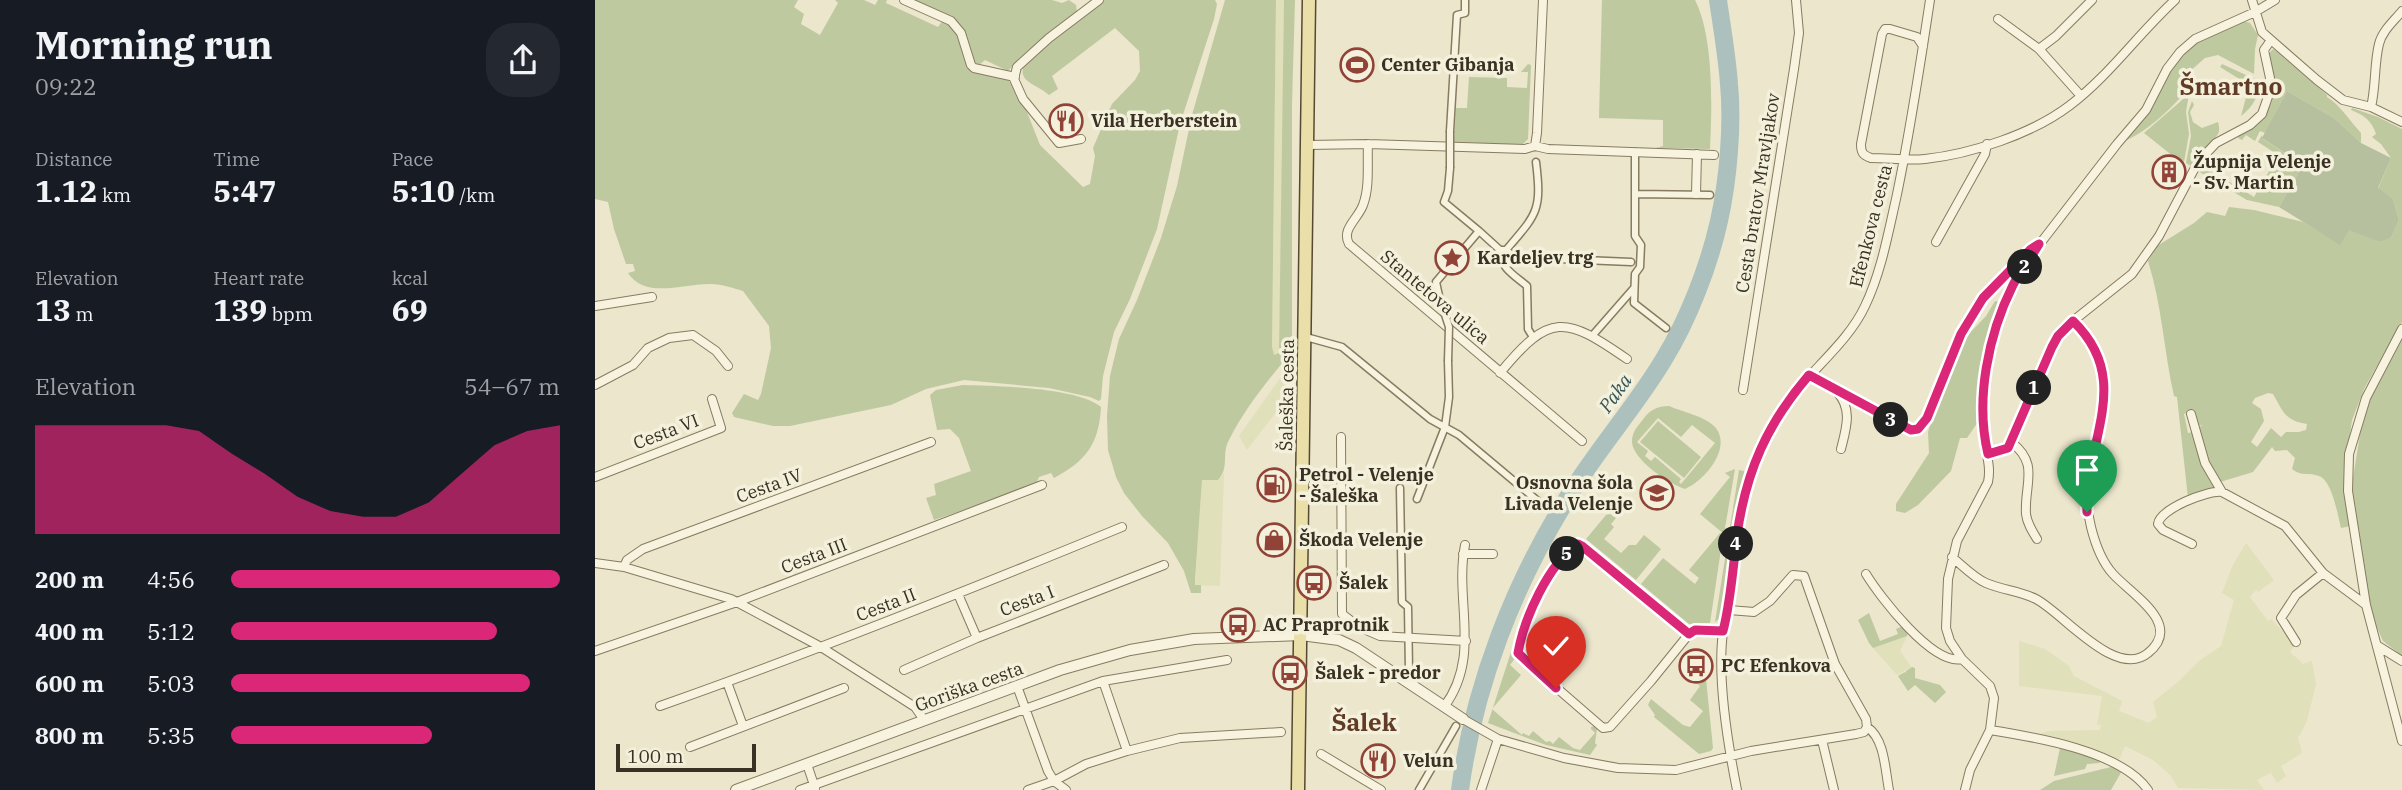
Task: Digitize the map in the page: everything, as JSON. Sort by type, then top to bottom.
[{"type":"main road","name":"Šaleška cesta","points":[[1298,790],[1310,0]]},
{"type":"street","points":[[904,0],[951,21],[961,33],[974,68],[1015,77]]},
{"type":"street","points":[[1082,0],[1096,2]]},
{"type":"street","points":[[1465,0],[1465,13],[1457,15],[1448,191],[1440,202],[1514,257],[1631,262]]},
{"type":"street","points":[[1535,146],[1543,0]]},
{"type":"street","name":"Cesta bratov Mravljakov","points":[[1743,390],[1799,33],[1796,0]]},
{"type":"street","name":"Efenkova cesta","points":[[1731,757],[1721,667],[1723,631],[1729,610],[1737,534],[1745,490],[1764,438],[1779,414],[1809,375],[1845,337],[1867,304],[1889,228],[1904,159],[1930,0]]},
{"type":"street","points":[[2039,49],[2092,0]]},
{"type":"street","points":[[1923,46],[1917,37],[1890,29],[1885,29],[1882,34],[1861,144],[1861,151],[1871,158],[1927,159],[1987,144],[2041,124],[2081,96],[2175,0]]},
{"type":"street","points":[[2252,0],[2259,26],[2271,40],[2331,92],[2343,100],[2371,107],[2402,122]]},
{"type":"street","points":[[1965,790],[1970,770],[1990,730],[1994,698],[1990,686],[1962,659],[1950,641],[1945,611],[1952,557],[1964,526],[1988,482],[1983,408],[1986,369],[1994,330],[2013,285],[2039,244],[2146,110],[2167,69],[2180,52],[2195,39],[2275,0]]},
{"type":"street","points":[[1080,139],[1059,143],[1023,99],[1015,77],[1017,67],[1096,2]]},
{"type":"street","points":[[2371,107],[2379,44],[2384,33],[2402,11]]},
{"type":"street","points":[[1998,19],[2039,49],[2081,96]]},
{"type":"street","points":[[1988,454],[2001,451],[2011,442],[2058,336],[2132,274],[2159,236],[2198,162],[2216,143],[2250,125],[2262,114],[2269,94],[2270,78],[2264,50],[2271,40]]},
{"type":"street","points":[[1308,145],[1409,141],[1525,149],[1535,146],[1548,149],[1713,155]]},
{"type":"street","name":"Stantetova ulica","points":[[1368,144],[1366,196],[1360,212],[1347,230],[1349,244],[1582,442]]},
{"type":"street","points":[[1936,242],[1985,154],[1987,144]]},
{"type":"street","points":[[1635,152],[1635,236],[1641,245],[1640,267],[1635,274],[1634,303],[1666,328]]},
{"type":"street","points":[[1696,194],[1697,154]]},
{"type":"street","points":[[1533,337],[1528,329],[1527,286],[1500,260],[1503,250],[1532,221],[1537,211],[1537,162]]},
{"type":"street","points":[[1636,194],[1710,195]]},
{"type":"street","points":[[1417,499],[1445,427],[1448,397],[1448,327],[1436,282],[1479,231]]},
{"type":"street","points":[[1809,375],[1911,430],[1918,429],[1927,418],[1961,334],[1983,298],[2039,244]]},
{"type":"street","points":[[1593,335],[1634,288]]},
{"type":"street","points":[[595,306],[652,297]]},
{"type":"street","points":[[1952,557],[1986,583],[2018,592],[2045,604],[2110,654],[2131,660],[2147,654],[2154,647],[2159,628],[2155,614],[2112,574],[2105,564],[2090,522],[2086,493],[2105,394],[2104,375],[2098,354],[2087,335],[2073,321]]},
{"type":"street","points":[[1500,373],[1533,337],[1558,327],[1577,329],[1593,335],[1627,359]]},
{"type":"street","points":[[2402,329],[2366,398],[2350,454],[2348,491],[2366,605],[2402,741]]},
{"type":"street","points":[[595,385],[633,365],[649,348],[669,338],[693,335],[716,351],[728,366]]},
{"type":"street","points":[[1305,337],[1342,347],[1430,419],[1459,435],[1545,507]]},
{"type":"street","points":[[1835,389],[1844,401],[1847,411],[1841,449]]},
{"type":"street","name":"Cesta VI","points":[[595,477],[721,428],[712,399]]},
{"type":"street","points":[[2191,414],[2205,463],[2222,492]]},
{"type":"street","points":[[1341,437],[1342,614],[1359,627],[1380,636],[1466,641]]},
{"type":"street","name":"Cesta IV","points":[[624,567],[627,560],[643,549],[931,442]]},
{"type":"street","points":[[2011,442],[2023,452],[2028,462],[2026,515],[2038,539]]},
{"type":"street","name":"Cesta III","points":[[595,651],[737,602],[1042,485]]},
{"type":"street","points":[[1400,488],[1402,602],[1408,607],[1409,672]]},
{"type":"street","points":[[2192,544],[2163,530],[2158,524],[2159,519],[2185,502],[2215,491],[2222,492],[2284,526],[2323,573],[2366,605]]},
{"type":"street","name":"Cesta II","points":[[660,706],[958,594],[1122,527]]},
{"type":"street","points":[[1689,634],[1578,544],[1558,564],[1542,590],[1518,653],[1603,727],[1610,727],[1689,634],[1695,630],[1723,631]]},
{"type":"street","points":[[1444,707],[1459,683],[1466,641],[1464,550],[1493,554]]},
{"type":"street","points":[[595,563],[624,567],[737,602],[821,647],[915,707],[924,720]]},
{"type":"street","name":"Cesta I","points":[[904,670],[977,638],[1164,565]]},
{"type":"street","points":[[2296,642],[2281,618],[2296,595],[2323,573]]},
{"type":"street","points":[[1866,574],[1886,604],[1920,638],[1951,659],[1962,659]]},
{"type":"street","points":[[1419,790],[1459,722],[1497,738],[1564,758],[1618,768],[1676,770],[1751,751],[1864,732],[1867,719],[1835,664],[1804,576],[1793,575],[1770,601],[1754,612],[1729,610]]},
{"type":"street","points":[[958,594],[977,638]]},
{"type":"street","name":"Goriška cesta","points":[[736,790],[1060,670],[1130,650],[1194,639],[1301,635],[1339,640],[1353,646],[1444,707],[1459,722]]},
{"type":"street","points":[[1524,638],[1534,643],[1536,651],[1528,663]]},
{"type":"street","points":[[2378,646],[2402,661]]},
{"type":"street","points":[[800,790],[815,788],[1024,708],[1104,681],[1227,660]]},
{"type":"street","points":[[1104,681],[1127,751]]},
{"type":"street","points":[[727,682],[743,726]]},
{"type":"street","points":[[1017,686],[1054,781],[1066,790]]},
{"type":"street","points":[[690,747],[844,688]]},
{"type":"street","points":[[1867,727],[1873,731],[1880,743],[1889,790]]},
{"type":"street","points":[[1990,730],[2042,740],[2108,759],[2134,774],[2148,790]]},
{"type":"street","points":[[1028,790],[1054,781],[1086,764],[1179,738],[1280,732]]},
{"type":"street","points":[[1481,790],[1497,738]]},
{"type":"street","points":[[1822,740],[1834,790]]},
{"type":"street","points":[[1321,754],[1381,790]]},
{"type":"street","points":[[1731,757],[1737,790]]},
{"type":"street","points":[[807,764],[815,788]]},
{"type":"green space","points":[[595,0],[798,0],[794,7],[804,14],[801,24],[820,35],[838,3],[835,0],[864,0],[875,5],[878,0],[887,0],[886,3],[938,27],[943,20],[954,29],[970,66],[1009,81],[1025,107],[1040,145],[1083,187],[1090,184],[1095,156],[1093,148],[1112,104],[1140,71],[1139,51],[1115,28],[1052,76],[1058,89],[1049,95],[1025,79],[1025,63],[1104,0],[1215,0],[1217,4],[1214,19],[1180,124],[1157,229],[1114,332],[1103,376],[1101,399],[1099,401],[1049,388],[964,380],[926,389],[891,405],[790,426],[773,426],[734,417],[732,413],[744,394],[758,400],[761,394],[771,348],[769,326],[743,291],[711,284],[655,288],[636,281],[628,273],[635,271],[633,264],[626,264],[608,202],[595,199]]},
{"type":"green space","points":[[912,0],[1052,0],[1062,3],[1069,0],[1076,5],[1077,12],[1021,57],[1008,71],[985,60],[978,66],[974,64],[965,32]]},
{"type":"green space","points":[[1225,0],[1276,0],[1274,355],[1279,353],[1284,0],[1295,0],[1292,104],[1292,351],[1235,428],[1227,445],[1222,475],[1218,480],[1202,480],[1195,580],[1195,585],[1201,585],[1201,593],[1191,593],[1184,571],[1168,543],[1142,516],[1124,493],[1116,477],[1108,450],[1107,416],[1110,376],[1119,339],[1161,238]]},
{"type":"green space","points":[[1276,0],[1284,0],[1279,354],[1274,355],[1272,347]]},
{"type":"green space","points":[[1602,0],[1695,0],[1706,33],[1709,53],[1710,149],[1656,148],[1663,146],[1663,120],[1599,118]]},
{"type":"green space","points":[[2243,21],[2250,23],[2258,35],[2254,74],[2218,55],[2205,58],[2180,80],[2188,89],[2173,105],[2148,127],[2119,144],[2145,116],[2177,60],[2194,43]]},
{"type":"green space","points":[[2273,49],[2341,109],[2361,133],[2361,143],[2334,118],[2287,91],[2265,133],[2260,131],[2255,141],[2246,135],[2242,140],[2238,138],[2265,114],[2273,100],[2274,82],[2269,53]]},
{"type":"green space","points":[[1528,64],[1531,65],[1528,139],[1522,145],[1454,142],[1456,108],[1467,108],[1469,77],[1507,78],[1507,87],[1527,88],[1528,72],[1521,72]]},
{"type":"green space","points":[[2222,64],[2259,81],[2255,101],[2241,116],[2248,90],[2239,83],[2241,80],[2220,67]]},
{"type":"green space","points":[[2287,91],[2334,118],[2361,143],[2391,158],[2378,188],[2393,199],[2399,220],[2391,238],[2380,242],[2349,230],[2340,245],[2279,207],[2303,165],[2262,138]]},
{"type":"green space","points":[[2189,94],[2186,112],[2189,134],[2184,162],[2144,133]]},
{"type":"green space","points":[[2192,101],[2194,105],[2190,112],[2193,122],[2202,128],[2218,122],[2219,130],[2191,166],[2186,163],[2191,136],[2188,112]]},
{"type":"green space","points":[[2352,108],[2378,117],[2402,129],[2402,322],[2365,387],[2352,420],[2347,454],[2351,526],[2341,528],[2334,499],[2324,479],[2292,469],[2295,458],[2287,450],[2275,451],[2272,447],[2253,472],[2220,482],[2205,455],[2197,428],[2203,425],[2197,426],[2194,411],[2184,414],[2188,433],[2194,432],[2202,464],[2216,487],[2188,498],[2177,397],[2174,396],[2157,294],[2148,261],[2157,246],[2207,212],[2225,216],[2229,207],[2303,222],[2340,244],[2349,229],[2380,242],[2391,238],[2399,220],[2393,199],[2378,189],[2391,158],[2372,137],[2376,134],[2370,122],[2351,110]],"holes":[[[2273,394],[2289,418],[2307,424],[2306,430],[2286,432],[2281,437],[2271,428],[2257,447],[2251,442],[2264,421],[2261,409],[2252,403],[2255,398]]]},
{"type":"green space","points":[[2262,135],[2263,139],[2303,165],[2279,207],[2247,200],[2198,171],[2207,161],[2207,168],[2254,197],[2275,161],[2272,159],[2275,153],[2258,142]]},
{"type":"green space","points":[[1995,301],[2000,302],[1980,419],[1967,438],[1960,438],[1951,471],[1918,505],[1905,513],[1896,511],[1896,504],[1929,453],[1928,432],[1938,399],[1966,337],[1986,316]]},
{"type":"green space","points":[[2402,336],[2402,656],[2383,641],[2373,619],[2351,491],[2360,434],[2372,392]]},
{"type":"green space","points":[[1285,371],[1286,399],[1247,450],[1239,436]]},
{"type":"green space","points":[[963,385],[1035,389],[1089,400],[1101,407],[1094,441],[1075,465],[1054,478],[1051,473],[1039,477],[1035,486],[934,520],[926,498],[936,495],[934,484],[971,471],[959,438],[950,429],[937,430],[930,395],[936,390]]},
{"type":"green space","points":[[1664,406],[1705,420],[1715,427],[1720,435],[1721,444],[1714,463],[1700,479],[1685,489],[1661,477],[1645,463],[1638,456],[1632,442],[1635,431],[1647,415]],"holes":[[[1658,418],[1681,437],[1692,425],[1715,443],[1681,484],[1681,479],[1655,457],[1651,461],[1645,456],[1648,451],[1637,442]]]},
{"type":"green space","points":[[1658,421],[1701,457],[1684,478],[1640,442]]},
{"type":"green space","points":[[1735,469],[1724,534],[1700,514],[1730,477],[1725,473]]},
{"type":"green space","points":[[1739,470],[1744,471],[1745,475],[1738,507],[1725,609],[1723,616],[1715,622]]},
{"type":"green space","points":[[1224,473],[1220,586],[1195,585],[1202,479],[1218,480]]},
{"type":"green space","points":[[1610,514],[1616,518],[1611,524],[1614,527],[1604,539],[1621,553],[1629,545],[1636,545],[1644,535],[1661,549],[1636,580],[1586,539],[1606,515]]},
{"type":"green space","points":[[1720,533],[1723,536],[1710,623],[1689,624],[1641,584],[1663,558],[1695,584],[1699,578],[1689,570]]},
{"type":"green space","points":[[2246,543],[2274,580],[2258,592],[2256,590],[2250,597],[2268,621],[2271,619],[2295,644],[2290,652],[2303,664],[2312,661],[2316,684],[2307,721],[2298,738],[2302,753],[2281,766],[2286,776],[2277,783],[2271,773],[2257,780],[2264,790],[2178,788],[2170,775],[2153,760],[2125,746],[2119,760],[2040,736],[2049,731],[2100,730],[2101,725],[2097,725],[2102,696],[2019,686],[2019,641],[2045,649],[2069,666],[2074,676],[2122,701],[2119,711],[2149,723],[2157,717],[2153,702],[2199,661],[2221,646],[2234,600],[2222,593],[2233,565]]},
{"type":"green space","points":[[1869,613],[1880,641],[1898,634],[1896,629],[1903,626],[1908,631],[1907,636],[1873,648],[1858,620]]},
{"type":"green space","points":[[1907,636],[1900,651],[1911,667],[1897,675],[1873,648]]},
{"type":"green space","points":[[1511,652],[1516,657],[1510,665],[1521,675],[1493,708]]},
{"type":"green space","points":[[1691,664],[1691,667],[1698,670],[1705,669],[1713,748],[1699,754],[1654,717],[1648,705],[1651,699],[1683,725],[1690,727],[1703,711],[1690,700],[1700,686],[1695,682],[1699,676],[1685,665]]},
{"type":"green space","points":[[1912,667],[1915,668],[1915,678],[1940,685],[1946,692],[1935,703],[1915,685],[1908,691],[1898,676]]},
{"type":"green space","points":[[1492,709],[1522,735],[1523,733],[1529,736],[1533,731],[1546,742],[1553,744],[1559,737],[1580,750],[1595,733],[1591,729],[1594,726],[1597,729],[1597,745],[1590,755],[1546,745],[1488,723]]},
{"type":"green space","points":[[2060,748],[2098,759],[2100,763],[2087,764],[2085,769],[2054,776]]},
{"type":"green space","points":[[2111,767],[2123,769],[2111,790],[2040,790],[2054,781]]},
{"type":"waterway","name":"Paka","points":[[1460,790],[1475,712],[1499,636],[1514,599],[1550,528],[1581,477],[1642,393],[1673,344],[1710,256],[1722,205],[1730,135],[1728,74],[1718,0]]},
{"type":"place","name":"Center Gibanja","points":[[1357,65]]},
{"type":"place","name":"Vila Herberstein","points":[[1066,121]]},
{"type":"place","name":"Župnija Velenje - Sv. Martin","points":[[2169,172]]},
{"type":"place","name":"Kardeljev trg","points":[[1452,258]]},
{"type":"place","name":"Petrol - Velenje - Šaleška","points":[[1274,485]]},
{"type":"place","name":"Osnovna šola Livada Velenje","points":[[1657,493]]},
{"type":"place","name":"Škoda Velenje","points":[[1274,540]]},
{"type":"place","name":"Šalek","points":[[1314,583]]},
{"type":"place","name":"AC Praprotnik","points":[[1238,625]]},
{"type":"place","name":"PC Efenkova","points":[[1696,666]]},
{"type":"place","name":"Šalek - predor","points":[[1290,673]]},
{"type":"place","name":"Velun","points":[[1378,761]]},
{"type":"district","name":"Šmartno","points":[[2231,87]]},
{"type":"district","name":"Šalek","points":[[1364,723]]},
{"type":"route","points":[[1556,688],[1518,653],[1530,612],[1558,564],[1574,547],[1578,544],[1582,546],[1689,634],[1695,630],[1723,631],[1729,610],[1737,534],[1745,490],[1764,438],[1792,394],[1809,375],[1911,430],[1918,429],[1927,418],[1961,334],[1983,298],[2039,244],[2013,285],[1994,330],[1986,369],[1983,434],[1988,454],[2008,448],[2052,347],[2065,327],[2073,321],[2087,335],[2098,354],[2104,375],[2105,394],[2086,493],[2087,512]]}]
